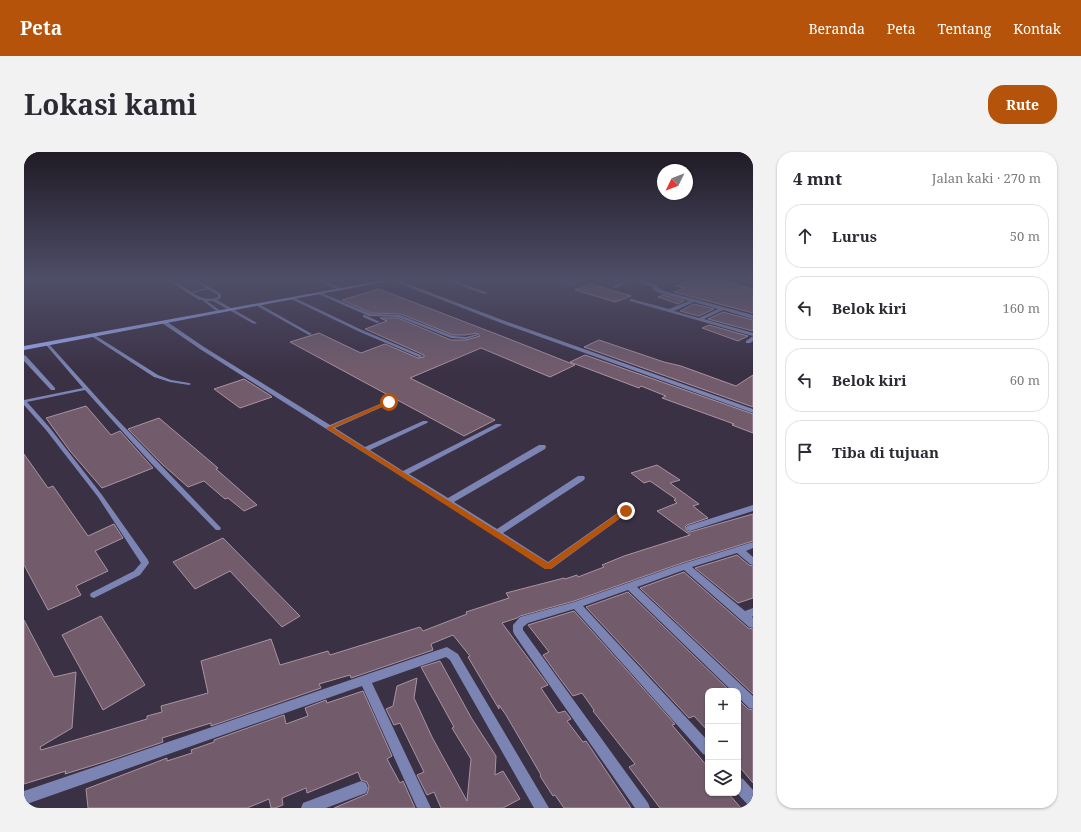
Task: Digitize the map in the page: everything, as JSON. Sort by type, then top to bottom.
[{"type":"main road","points":[[24,348],[225,311]]},
{"type":"street","points":[[473,311],[753,411]]},
{"type":"street","points":[[674,311],[753,335]]},
{"type":"street","points":[[700,319],[718,311]]},
{"type":"street","points":[[728,311],[753,317]]},
{"type":"street","points":[[164,322],[202,348],[497,533],[548,567],[626,511]]},
{"type":"street","points":[[24,357],[53,389]]},
{"type":"street","points":[[329,428],[389,402]]},
{"type":"street","points":[[364,450],[425,422]]},
{"type":"street","points":[[402,474],[498,425]]},
{"type":"street","points":[[448,502],[542,447]]},
{"type":"street","points":[[497,533],[581,478]]},
{"type":"street","points":[[690,528],[753,508]]},
{"type":"street","points":[[643,808],[518,631],[518,624],[524,620],[576,605],[685,566],[753,545]]},
{"type":"street","points":[[739,550],[753,562]]},
{"type":"street","points":[[685,566],[748,614],[753,624]]},
{"type":"street","points":[[630,586],[753,704]]},
{"type":"street","points":[[576,605],[705,747]]},
{"type":"street","points":[[24,798],[443,653],[452,655],[542,808]]},
{"type":"street","points":[[365,681],[424,808]]},
{"type":"street","points":[[741,787],[753,800]]},
{"type":"street","points":[[308,808],[361,788]]},
{"type":"lane","points":[[234,311],[255,323]]},
{"type":"lane","points":[[268,311],[310,334]]},
{"type":"lane","points":[[318,311],[361,331],[421,356]]},
{"type":"lane","points":[[353,311],[378,322]]},
{"type":"lane","points":[[359,311],[370,315],[399,316],[452,337],[466,338],[477,335]]},
{"type":"lane","points":[[92,336],[156,376],[170,381],[189,384]]},
{"type":"lane","points":[[47,344],[85,389],[124,431],[218,528]]},
{"type":"lane","points":[[85,389],[24,402],[48,429],[100,496],[144,560],[145,563],[136,573],[94,595]]},
{"type":"building","points":[[366,311],[435,311],[575,365],[550,377],[481,348],[410,378],[495,420],[464,436],[290,342],[319,333],[361,353],[385,344],[418,358],[424,357],[424,355],[365,329],[387,321],[380,318],[398,318],[451,340],[466,340],[480,336],[477,333],[453,335],[401,314],[371,313]]},
{"type":"building","points":[[681,311],[711,311],[699,316]]},
{"type":"building","points":[[744,311],[753,311],[753,313]]},
{"type":"building","points":[[723,312],[753,320],[753,331],[708,319]]},
{"type":"building","points":[[709,325],[748,336],[738,341],[702,328]]},
{"type":"building","points":[[599,340],[664,362],[681,366],[736,386],[753,375],[753,407],[584,347]]},
{"type":"building","points":[[585,355],[753,414],[753,433],[732,425],[734,424],[662,398],[666,396],[641,386],[639,388],[570,362]]},
{"type":"building","points":[[244,379],[272,397],[240,408],[214,389]]},
{"type":"building","points":[[86,406],[111,435],[120,431],[153,468],[102,488],[70,451],[46,418]]},
{"type":"building","points":[[159,418],[218,468],[216,469],[257,505],[244,511],[228,498],[225,499],[204,481],[188,487],[162,464],[128,429]]},
{"type":"building","points":[[24,454],[48,488],[53,486],[88,536],[114,524],[123,538],[95,551],[108,571],[76,586],[81,595],[48,610],[24,565]]},
{"type":"building","points":[[657,465],[680,480],[670,483],[699,504],[693,506],[708,518],[687,525],[685,527],[687,531],[690,532],[753,514],[753,541],[682,563],[574,601],[520,616],[502,623],[548,685],[541,688],[558,713],[565,711],[571,719],[567,721],[583,742],[586,741],[631,808],[564,808],[555,795],[553,796],[540,776],[541,775],[506,715],[499,705],[499,709],[468,657],[470,656],[453,635],[431,644],[433,650],[351,678],[350,675],[319,684],[321,688],[211,726],[211,723],[162,738],[163,742],[107,761],[65,774],[66,771],[24,784],[24,620],[54,677],[76,672],[72,728],[40,747],[41,750],[147,719],[147,716],[162,712],[161,706],[208,693],[201,661],[271,639],[280,665],[328,651],[330,655],[420,627],[423,631],[467,614],[466,612],[509,598],[506,593],[577,575],[578,577],[604,567],[602,565],[624,556],[690,535],[657,511],[677,503],[674,500],[676,499],[650,481],[644,483],[631,473]]},
{"type":"building","points":[[223,538],[300,616],[282,627],[230,571],[195,589],[173,562]]},
{"type":"building","points":[[737,555],[749,565],[753,566],[753,598],[738,603],[695,568]]},
{"type":"building","points":[[684,572],[748,628],[753,629],[753,694],[640,588]]},
{"type":"building","points":[[628,592],[727,688],[705,688],[705,728],[694,716],[689,718],[586,607]]},
{"type":"building","points":[[574,611],[675,724],[672,725],[705,764],[705,796],[731,796],[741,808],[660,808],[629,767],[635,764],[593,711],[594,710],[582,693],[573,696],[543,655],[549,652],[528,625]]},
{"type":"building","points":[[101,616],[145,685],[103,710],[62,635]]},
{"type":"building","points":[[440,661],[472,719],[496,756],[495,775],[503,771],[520,799],[503,808],[441,808],[434,792],[427,795],[417,775],[424,772],[400,723],[394,725],[386,709],[393,706],[397,686],[417,678],[414,698],[432,737],[467,801],[471,759],[452,728],[454,727],[421,667]]},
{"type":"building","points":[[363,691],[392,756],[387,759],[400,783],[403,781],[415,808],[334,808],[367,794],[369,787],[367,782],[361,780],[358,772],[307,793],[306,788],[282,798],[283,805],[275,808],[271,808],[269,799],[247,808],[88,808],[86,789],[167,758],[167,761],[192,753],[191,750],[214,742],[214,740],[284,715],[286,724],[308,716],[305,708],[326,700],[327,703]]},
{"type":"building","points":[[741,702],[748,709],[753,710],[753,783],[741,769]]},
{"type":"route","points":[[389,402],[329,428],[497,533],[548,567],[626,511]]}]
